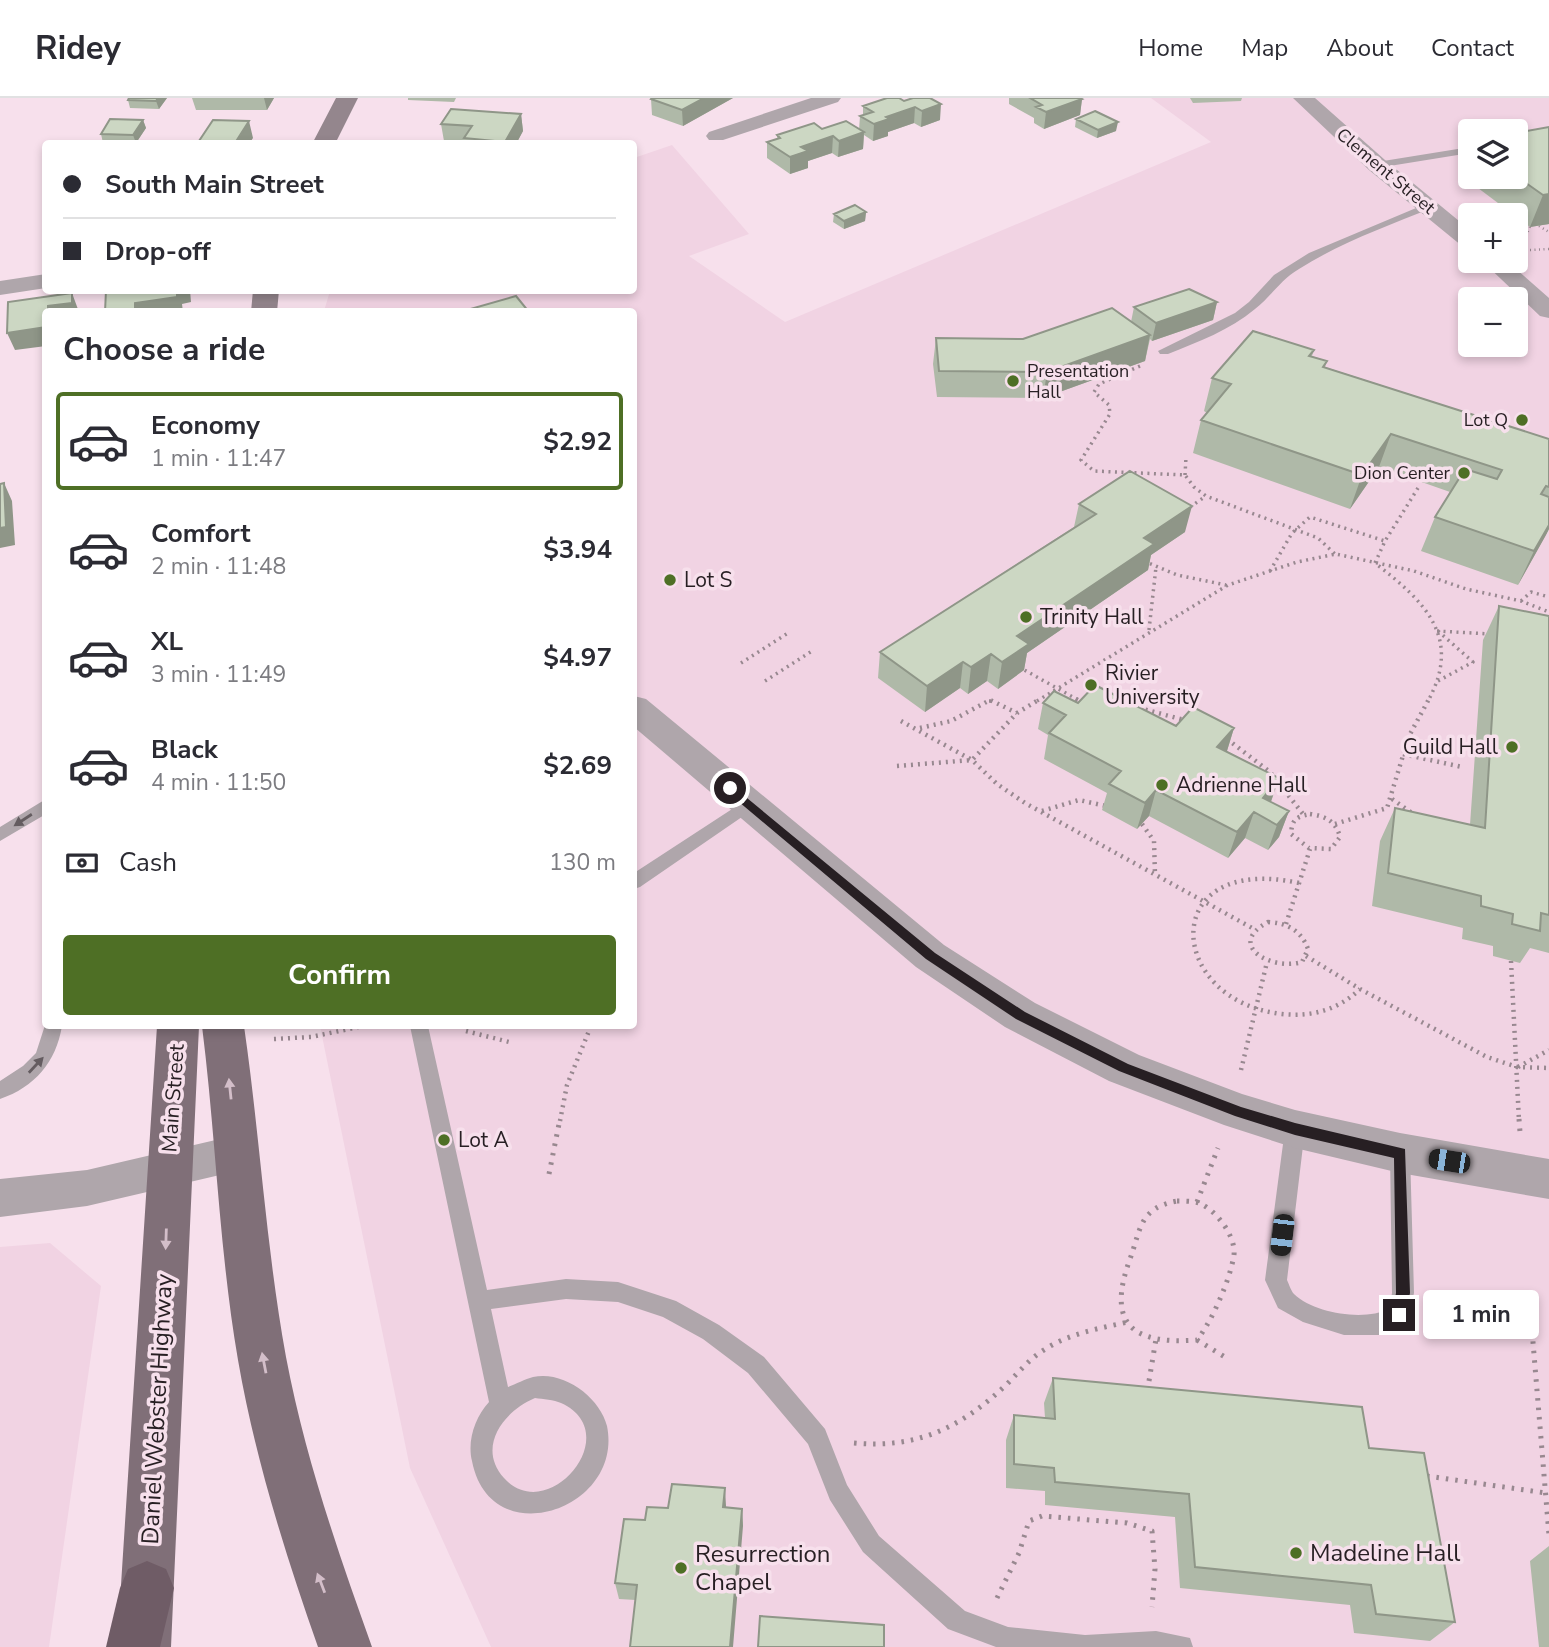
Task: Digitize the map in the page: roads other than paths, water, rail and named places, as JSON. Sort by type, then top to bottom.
[{"type":"highway","points":[[133,1647],[147,1588]]},
{"type":"main road","points":[[325,140],[347,98]]},
{"type":"main road","name":"Main Street","points":[[169,1171],[178,1029]]},
{"type":"main road","points":[[223,1029],[257,1317],[275,1420],[314,1563],[345,1647]]},
{"type":"main road","name":"Daniel Webster Highway","points":[[144,1647],[164,1307],[169,1171]]},
{"type":"street","points":[[716,136],[793,104],[831,98]]},
{"type":"street","name":"Clement Street","points":[[1303,98],[1377,165],[1458,231]]},
{"type":"street","points":[[1506,273],[1549,311]]},
{"type":"street","points":[[0,288],[42,282]]},
{"type":"street","points":[[637,711],[930,956],[1020,1015],[1124,1068],[1239,1112],[1295,1129],[1400,1153],[1549,1179]]},
{"type":"street","points":[[0,1198],[88,1188],[236,1153]]},
{"type":"lane","points":[[1377,165],[1458,152]]},
{"type":"lane","points":[[1164,351],[1220,328],[1252,306],[1276,279],[1299,264],[1428,206]]},
{"type":"lane","points":[[637,880],[749,804]]},
{"type":"lane","points":[[0,835],[42,808]]},
{"type":"lane","points":[[0,1091],[29,1073],[50,1050],[53,1029]]},
{"type":"lane","points":[[420,1029],[501,1405]]},
{"type":"lane","points":[[1295,1129],[1276,1280],[1286,1301],[1311,1315],[1344,1325],[1379,1325],[1399,1315],[1403,1293],[1400,1153]]},
{"type":"lane","points":[[478,1301],[566,1289],[618,1292],[668,1308],[711,1332],[756,1365],[817,1437],[838,1492],[871,1544],[957,1620],[1008,1639],[1085,1647],[1156,1643],[1181,1647]]},
{"type":"lane","points":[[535,1387],[554,1387],[571,1393],[586,1404],[595,1420],[598,1439],[595,1458],[586,1476],[572,1491],[554,1500],[533,1504],[514,1501],[499,1491],[486,1477],[481,1458],[482,1439],[489,1420],[501,1405],[517,1394],[535,1387]]},
{"type":"place","name":"Presentation Hall","points":[[1013,381]]},
{"type":"place","name":"Lot Q","points":[[1522,420]]},
{"type":"place","name":"Dion Center","points":[[1464,473]]},
{"type":"place","name":"Lot S","points":[[670,580]]},
{"type":"place","name":"Trinity Hall","points":[[1026,617]]},
{"type":"place","name":"Rivier University","points":[[1091,685]]},
{"type":"place","name":"Guild Hall","points":[[1512,747]]},
{"type":"place","name":"Adrienne Hall","points":[[1162,785]]},
{"type":"place","name":"Lot A","points":[[444,1140]]},
{"type":"place","name":"Madeline Hall","points":[[1296,1553]]},
{"type":"place","name":"Resurrection Chapel","points":[[681,1568]]}]
